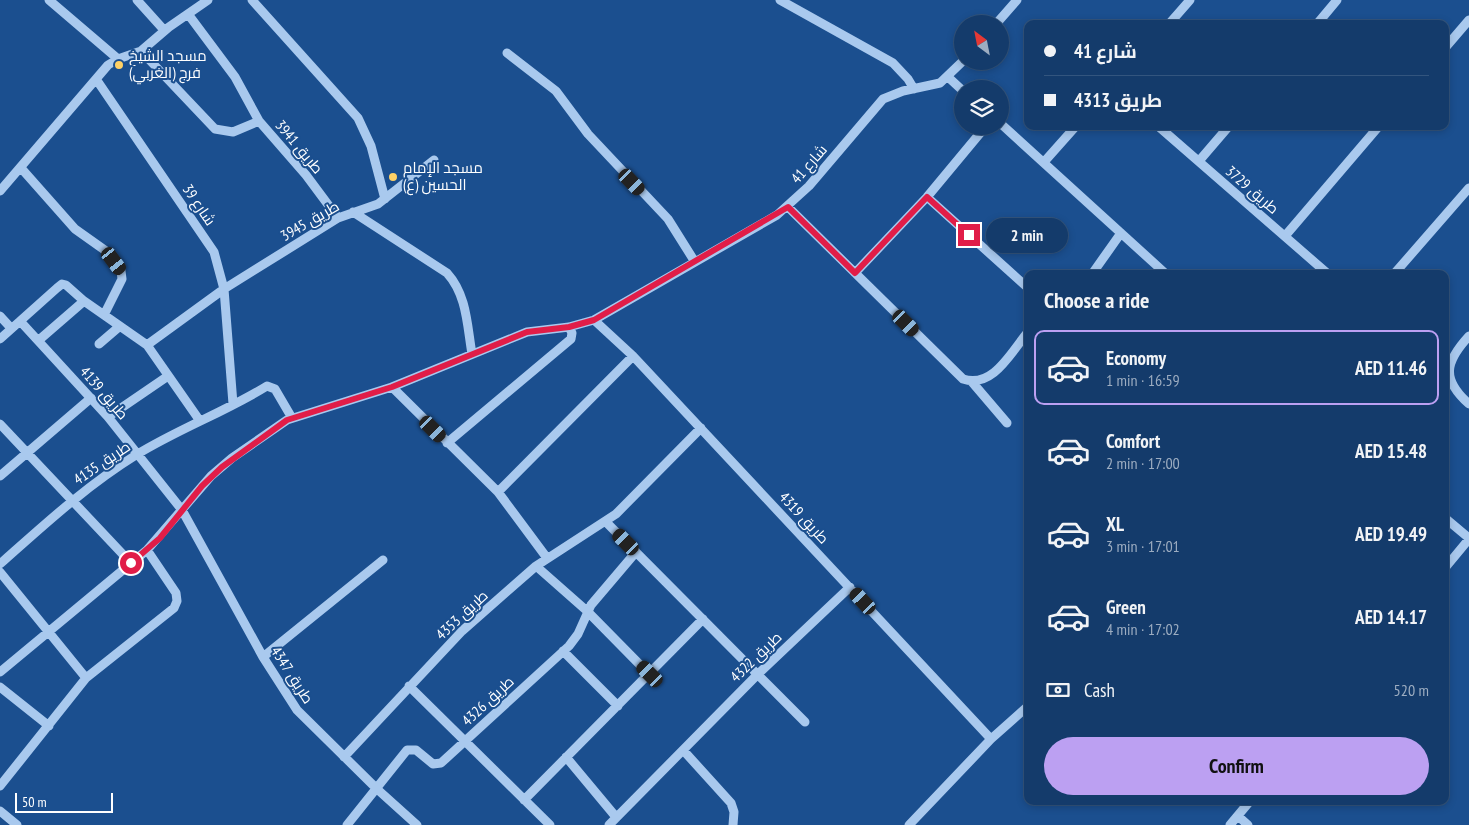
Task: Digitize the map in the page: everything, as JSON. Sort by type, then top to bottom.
[{"type":"street","points":[[49,0],[118,59]]},
{"type":"street","points":[[137,0],[164,30]]},
{"type":"street","points":[[0,191],[108,66],[118,59],[141,51],[164,30],[208,0]]},
{"type":"street","points":[[252,0],[358,118],[371,146],[385,199]]},
{"type":"street","points":[[780,0],[893,62],[914,89]]},
{"type":"street","points":[[1004,15],[1017,0]]},
{"type":"street","points":[[1172,20],[1190,0]]},
{"type":"street","points":[[1320,20],[1337,0]]},
{"type":"street","points":[[188,14],[235,76],[259,122]]},
{"type":"street","points":[[1449,43],[1469,20]]},
{"type":"street","name":"طريق 3941","points":[[141,51],[215,129],[233,132],[259,122],[306,175],[338,218]]},
{"type":"street","points":[[507,53],[556,92],[599,146],[668,219],[696,262]]},
{"type":"street","name":"شارع 41","points":[[0,672],[147,550],[222,467],[292,418],[392,387],[527,332],[569,327],[594,320],[788,207],[809,186],[875,106],[892,94],[930,87],[948,78],[955,70]]},
{"type":"street","points":[[948,78],[954,83]]},
{"type":"street","name":"شارع 39","points":[[96,80],[214,252],[224,289],[233,404]]},
{"type":"street","points":[[1044,162],[1072,130]]},
{"type":"street","name":"طريق 3729","points":[[1163,130],[1323,270]]},
{"type":"street","points":[[1199,162],[1226,130]]},
{"type":"street","points":[[1285,236],[1376,130]]},
{"type":"street","points":[[1009,131],[1162,270]]},
{"type":"street","points":[[855,273],[927,197],[979,135]]},
{"type":"street","name":"طريق 3945","points":[[147,345],[224,289],[338,218],[369,208],[385,199],[434,160]]},
{"type":"street","points":[[20,168],[75,229],[106,251],[121,271],[122,279],[104,315]]},
{"type":"street","points":[[1398,270],[1469,189]]},
{"type":"street","points":[[927,197],[1024,284]]},
{"type":"street","points":[[788,207],[957,373],[972,382],[1007,423]]},
{"type":"street","points":[[353,212],[447,273],[455,282],[464,305],[472,354]]},
{"type":"street","points":[[1095,270],[1121,233]]},
{"type":"street","points":[[0,339],[62,284],[66,285],[84,301],[147,345],[200,421]]},
{"type":"street","points":[[39,340],[84,301]]},
{"type":"street","points":[[0,316],[11,328]]},
{"type":"street","name":"طريق 4139","points":[[20,320],[108,417],[182,510]]},
{"type":"street","name":"طريق 4319","points":[[594,320],[633,356],[991,739]]},
{"type":"street","points":[[99,344],[120,326]]},
{"type":"street","points":[[447,442],[571,339],[572,333],[569,327]]},
{"type":"street","points":[[1469,336],[1452,358],[1449,369],[1450,380],[1455,390],[1469,404]]},
{"type":"street","points":[[972,382],[989,378],[1024,337]]},
{"type":"street","points":[[498,492],[633,356]]},
{"type":"street","points":[[108,417],[168,376]]},
{"type":"street","points":[[233,404],[270,386],[275,389],[292,418]]},
{"type":"street","points":[[392,387],[498,492],[547,558]]},
{"type":"street","points":[[0,476],[91,398]]},
{"type":"street","name":"طريق 4135","points":[[0,564],[72,500],[103,476],[138,454],[233,404]]},
{"type":"street","points":[[0,424],[131,563]]},
{"type":"street","name":"طريق 4353","points":[[344,757],[462,631],[536,566],[606,522],[700,428]]},
{"type":"street","name":"طريق 4347","points":[[182,510],[263,656],[297,710],[377,789],[417,825]]},
{"type":"street","points":[[606,522],[805,722]]},
{"type":"street","points":[[1449,522],[1469,539],[1449,563]]},
{"type":"street","points":[[0,786],[86,678],[176,604],[176,593],[147,550]]},
{"type":"street","name":"طريق 4326","points":[[347,825],[407,750],[416,750],[433,764],[439,764],[563,651],[578,634],[588,611],[636,552]]},
{"type":"street","points":[[263,656],[383,560]]},
{"type":"street","points":[[536,566],[588,611],[650,674]]},
{"type":"street","points":[[0,572],[86,678]]},
{"type":"street","name":"طريق 4322","points":[[609,825],[758,674],[850,587]]},
{"type":"street","points":[[524,800],[703,619]]},
{"type":"street","points":[[563,651],[618,706]]},
{"type":"street","points":[[409,686],[550,825]]},
{"type":"street","points":[[0,687],[49,726]]},
{"type":"street","points":[[909,825],[991,739],[1024,710]]},
{"type":"street","points":[[684,750],[731,802],[734,812],[734,825]]},
{"type":"street","points":[[566,757],[616,817]]},
{"type":"street","points":[[1230,825],[1247,805]]},
{"type":"street","points":[[0,811],[16,825]]},
{"type":"street","points":[[1238,816],[1248,825]]},
{"type":"place","name":"مسجد الشيخ فرج (الغربي)","points":[[119,65]]},
{"type":"place","name":"مسجد الإمام الحسين (ع)","points":[[393,177]]},
{"type":"route","points":[[131,563],[160,538],[211,476],[232,458],[287,420],[392,387],[527,332],[547,328],[569,327],[594,320],[788,207],[855,273],[927,197],[969,235]]}]
